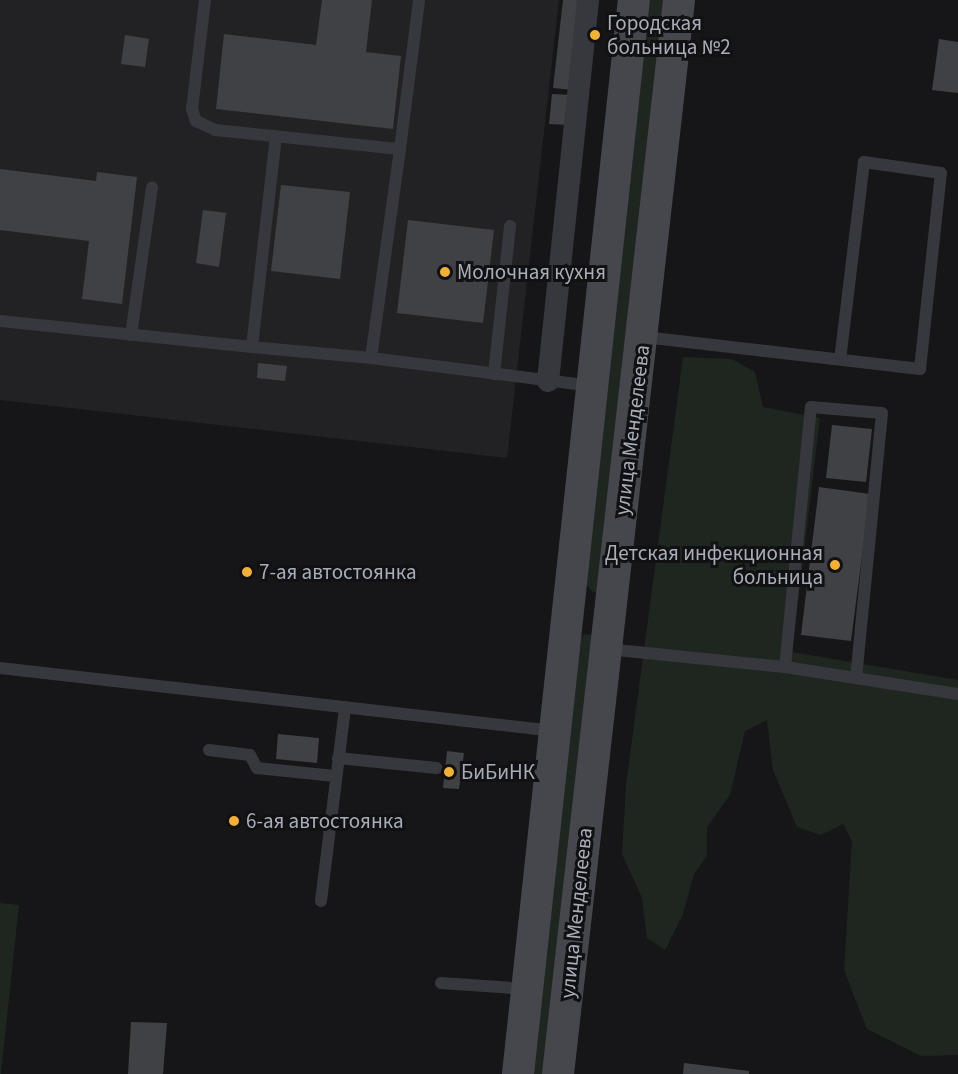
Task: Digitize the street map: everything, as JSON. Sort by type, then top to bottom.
[{"type":"street","points":[[548,381],[588,0]]},
{"type":"street","name":"улица Менделеева","points":[[518,1074],[634,0]]},
{"type":"street","name":"улица Менделеева","points":[[558,1074],[644,337],[679,0]]},
{"type":"street","points":[[566,637],[575,618],[588,612],[602,616],[607,640]]},
{"type":"lane","points":[[205,0],[192,109],[196,121],[215,130],[400,149]]},
{"type":"lane","points":[[371,358],[419,0]]},
{"type":"lane","points":[[252,347],[276,136]]},
{"type":"lane","points":[[644,337],[920,369],[941,173],[864,162],[840,359]]},
{"type":"lane","points":[[131,335],[152,187]]},
{"type":"lane","points":[[494,374],[510,226]]},
{"type":"lane","points":[[0,321],[371,358],[593,386]]},
{"type":"lane","points":[[785,667],[811,408],[882,413],[856,678]]},
{"type":"lane","points":[[607,640],[958,694]]},
{"type":"lane","points":[[0,668],[555,731]]},
{"type":"lane","points":[[321,901],[345,707]]},
{"type":"lane","points":[[209,750],[250,755],[257,768],[335,776]]},
{"type":"lane","points":[[338,758],[436,768]]},
{"type":"lane","points":[[441,983],[527,989]]},
{"type":"shaded area","points":[[0,0],[559,0],[507,458],[0,400]]},
{"type":"shaded area","points":[[650,0],[668,0],[599,591],[593,592],[585,583]]},
{"type":"shaded area","points":[[683,357],[732,359],[755,372],[763,407],[820,418],[792,652],[958,680],[958,1055],[921,1056],[867,1029],[844,970],[852,841],[843,824],[821,835],[797,827],[773,770],[767,720],[745,731],[730,795],[707,827],[707,856],[694,874],[683,914],[665,950],[647,938],[642,898],[622,854],[626,785]]},
{"type":"shaded area","points":[[585,634],[593,635],[547,1074],[531,1074],[580,639]]},
{"type":"shaded area","points":[[0,903],[19,905],[1,1074],[0,1074]]},
{"type":"building","points":[[322,0],[372,0],[366,52],[401,56],[393,129],[216,109],[224,34],[316,45]]},
{"type":"building","points":[[563,0],[584,0],[573,90],[553,88]]},
{"type":"building","points":[[125,35],[149,39],[145,67],[121,64]]},
{"type":"building","points":[[939,39],[958,42],[958,93],[932,90]]},
{"type":"building","points":[[552,94],[572,95],[569,125],[549,124]]},
{"type":"building","points":[[0,169],[96,181],[97,172],[137,177],[122,304],[82,299],[89,241],[0,230]]},
{"type":"building","points":[[281,185],[350,192],[340,279],[271,271]]},
{"type":"building","points":[[203,210],[226,213],[219,267],[196,263]]},
{"type":"building","name":"Молочная кухня","points":[[408,220],[494,230],[483,323],[397,313]]},
{"type":"building","points":[[258,363],[287,366],[285,381],[257,378]]},
{"type":"building","points":[[832,425],[872,429],[866,482],[826,478]]},
{"type":"building","name":"Детская инфекционная больница","points":[[819,487],[870,494],[851,641],[801,635]]},
{"type":"building","points":[[278,734],[319,738],[317,763],[276,759]]},
{"type":"building","points":[[447,751],[464,753],[459,789],[443,788]]},
{"type":"building","points":[[131,1022],[167,1023],[163,1074],[128,1074]]},
{"type":"building","points":[[684,1063],[749,1071],[749,1074],[683,1074]]},
{"type":"place","name":"Городская больница №2","points":[[595,35]]},
{"type":"place","name":"Молочная кухня","points":[[445,272]]},
{"type":"place","name":"Детская инфекционная больница","points":[[835,565]]},
{"type":"place","name":"7-ая автостоянка","points":[[247,572]]},
{"type":"place","name":"БиБиНК","points":[[449,772]]},
{"type":"place","name":"6-ая автостоянка","points":[[234,821]]}]
